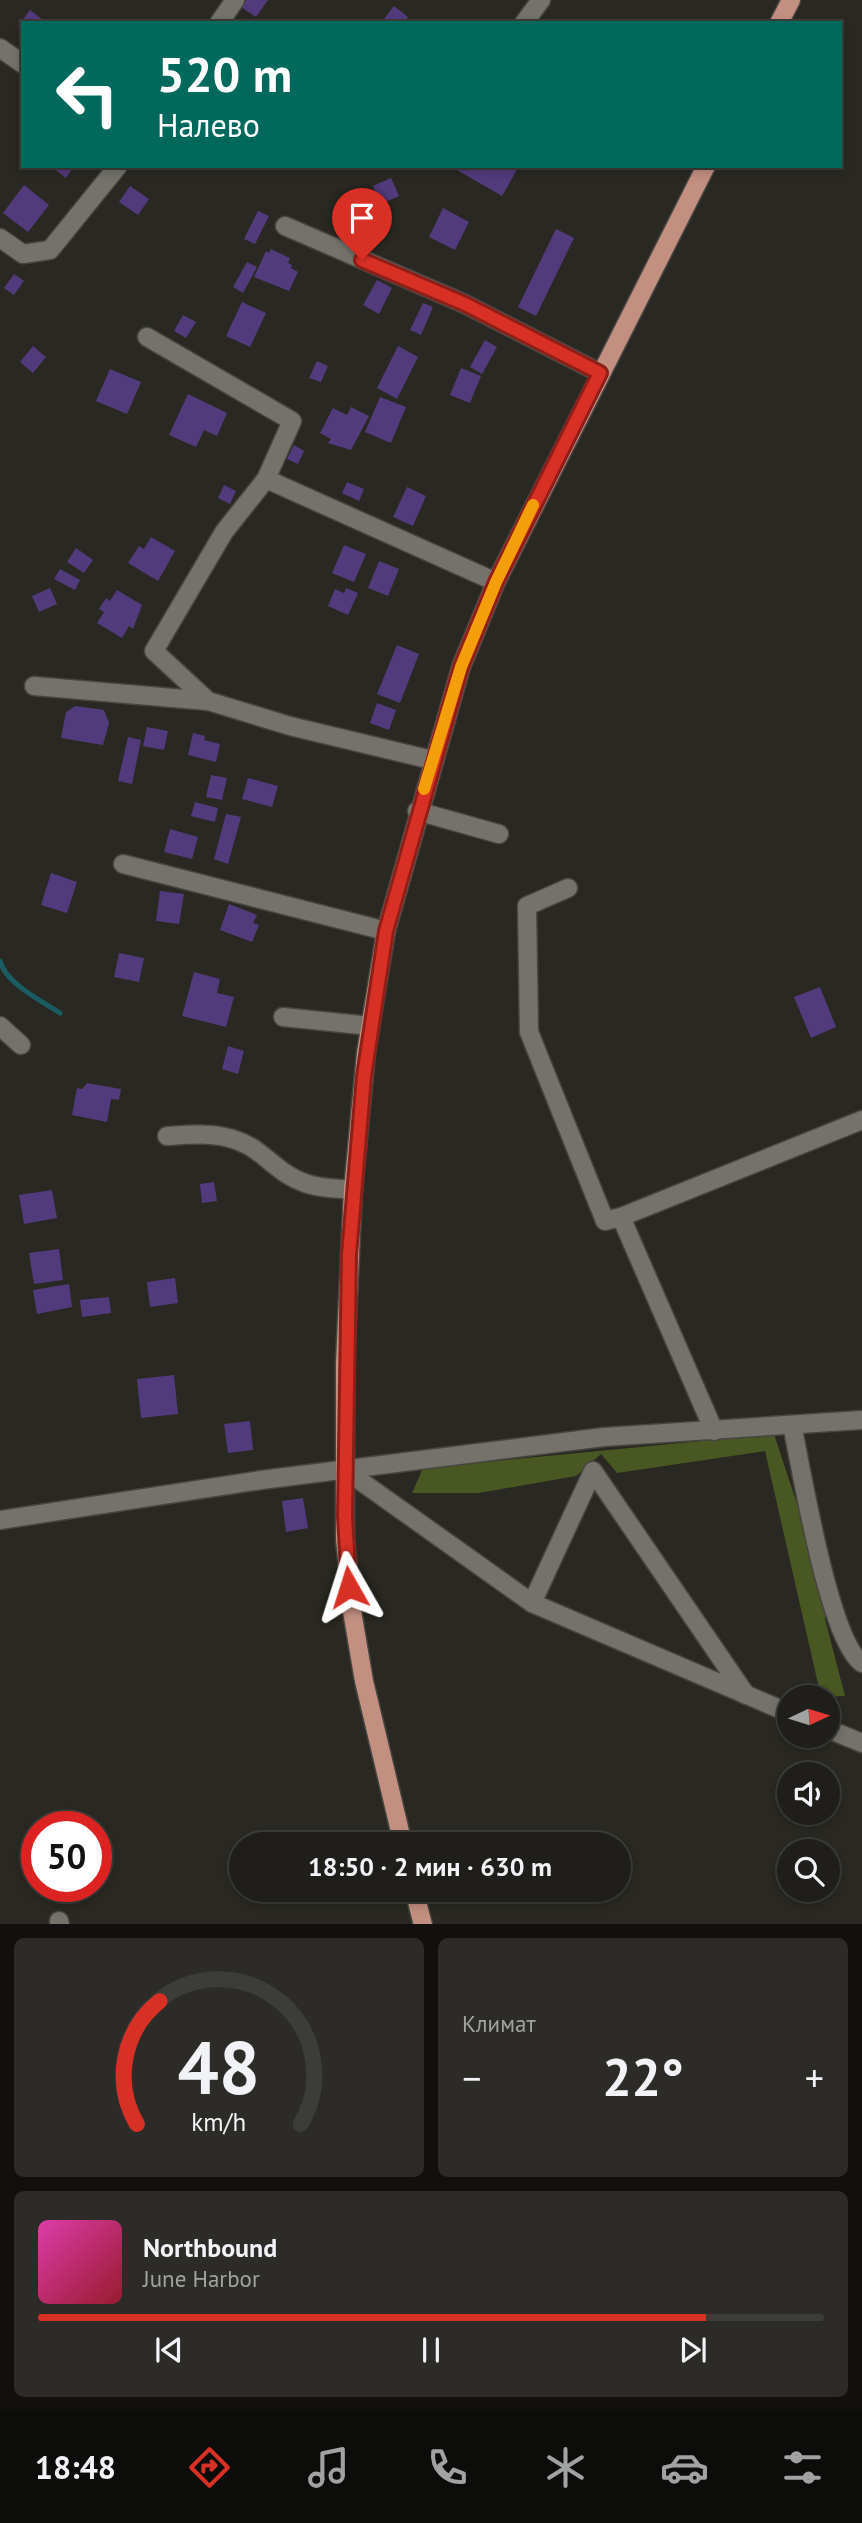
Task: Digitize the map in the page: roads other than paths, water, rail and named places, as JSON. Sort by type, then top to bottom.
[{"type":"main road","points":[[780,21],[791,0]]},
{"type":"main road","points":[[400,1832],[364,1681],[346,1562],[345,1363],[353,1190],[370,1026],[386,931],[432,760],[461,667],[496,582],[705,168]]},
{"type":"main road","points":[[417,1902],[423,1924]]},
{"type":"street","points":[[220,21],[235,0]]},
{"type":"street","points":[[525,21],[541,0]]},
{"type":"street","points":[[0,48],[21,63]]},
{"type":"street","points":[[0,238],[23,254],[50,250],[116,168]]},
{"type":"street","points":[[285,226],[465,304],[600,373]]},
{"type":"street","points":[[147,337],[292,421],[266,479],[224,533],[154,651],[208,701]]},
{"type":"street","points":[[266,479],[496,582]]},
{"type":"street","points":[[34,687],[208,701],[290,726],[432,760]]},
{"type":"street","points":[[418,811],[499,834]]},
{"type":"street","points":[[123,864],[386,931]]},
{"type":"street","points":[[568,888],[527,906],[529,1032],[605,1221],[621,1217],[862,1120]]},
{"type":"street","points":[[284,1017],[370,1026]]},
{"type":"street","points":[[0,1026],[21,1045]]},
{"type":"street","points":[[167,1136],[210,1133],[230,1138],[251,1147],[287,1175],[306,1184],[353,1190]]},
{"type":"street","points":[[621,1217],[714,1431]]},
{"type":"street","points":[[1,1516],[604,1437],[862,1420]]},
{"type":"street","points":[[792,1424],[835,1617],[852,1657],[862,1663]]},
{"type":"street","points":[[345,1470],[532,1603],[777,1708]]},
{"type":"street","points":[[532,1603],[593,1471],[746,1695]]},
{"type":"street","points":[[840,1734],[862,1743]]},
{"type":"waterway","points":[[0,961],[9,977],[17,984],[60,1013]]}]
